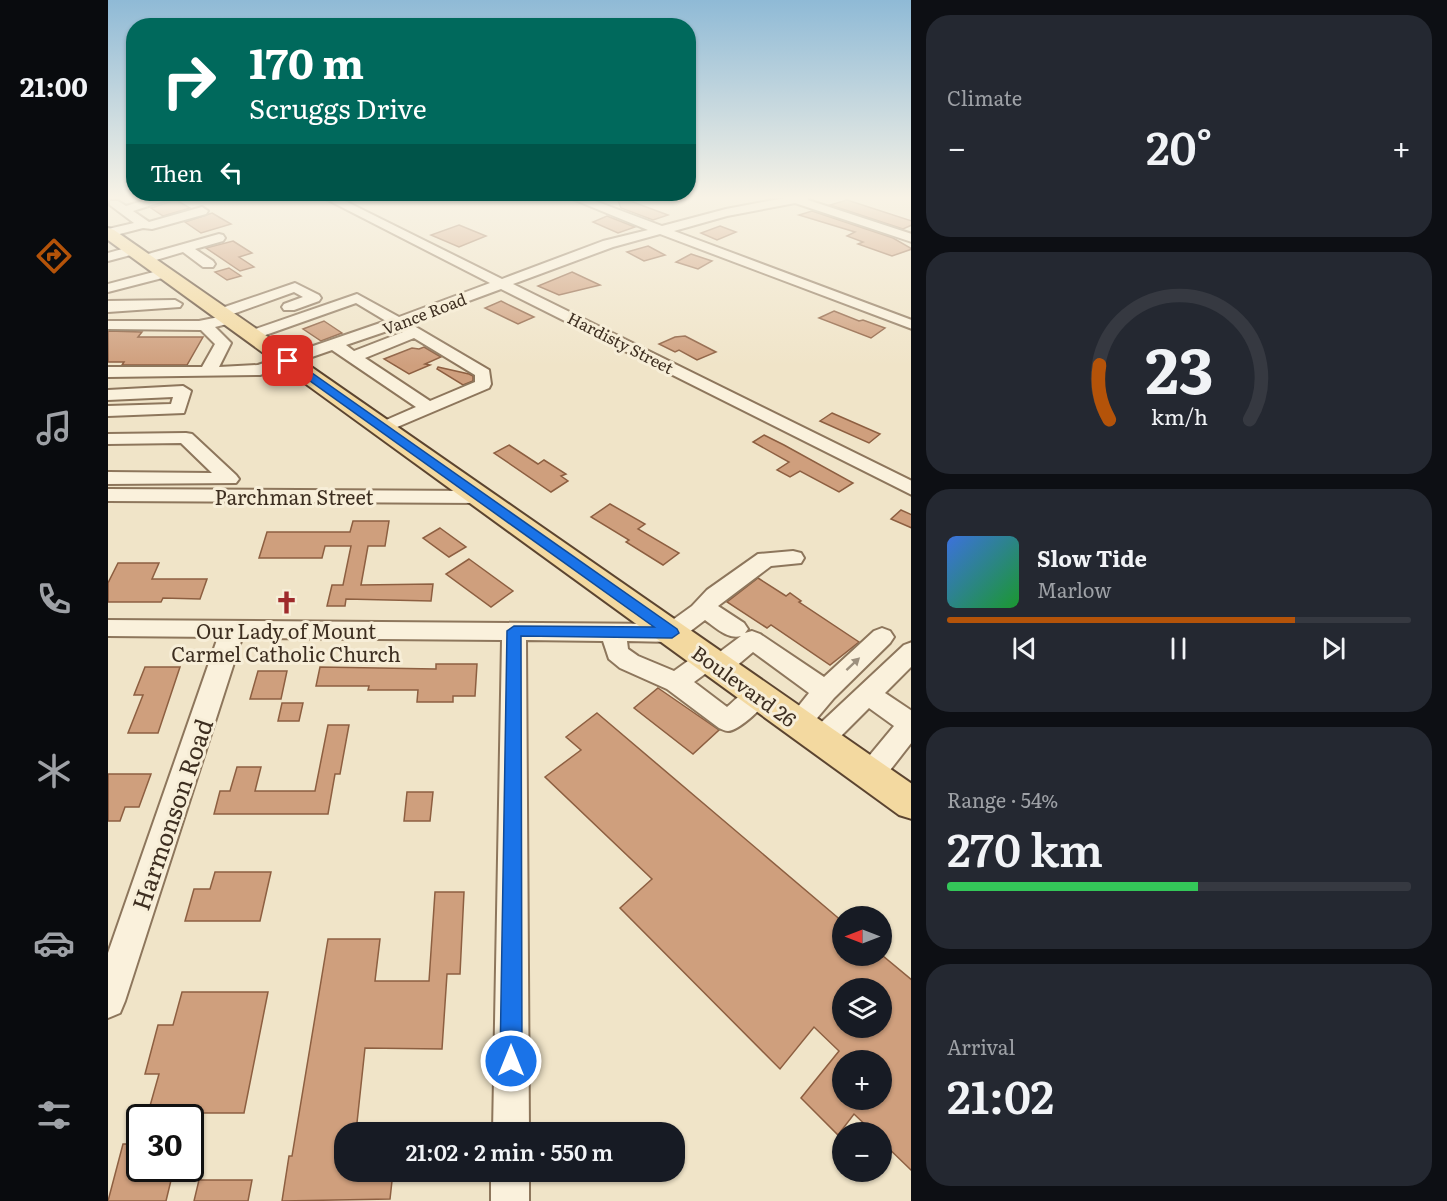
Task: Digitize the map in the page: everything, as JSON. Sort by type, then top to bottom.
[{"type":"main road","name":"Boulevard 26","points":[[136,254],[195,299],[288,361],[911,803]]},
{"type":"street","points":[[181,254],[195,299],[223,343],[207,372]]},
{"type":"street","points":[[196,254],[208,264]]},
{"type":"street","name":"Hardisty Street","points":[[443,254],[911,488]]},
{"type":"street","name":"Vance Road","points":[[108,372],[260,370],[404,325],[502,283],[581,254]]},
{"type":"street","points":[[717,254],[911,325]]},
{"type":"street","points":[[108,257],[195,299]]},
{"type":"street","points":[[108,288],[126,283],[195,299]]},
{"type":"street","points":[[126,283],[141,295]]},
{"type":"street","points":[[108,300],[141,295],[334,306],[357,298],[483,373],[483,384],[383,428]]},
{"type":"street","points":[[108,306],[195,299]]},
{"type":"street","points":[[185,326],[195,299]]},
{"type":"street","points":[[334,306],[366,325],[404,325]]},
{"type":"street","points":[[108,315],[180,314],[185,326]]},
{"type":"street","points":[[108,325],[185,326]]},
{"type":"street","points":[[352,357],[404,325]]},
{"type":"street","points":[[335,345],[429,408]]},
{"type":"street","points":[[108,395],[183,391],[178,409],[108,411]]},
{"type":"street","points":[[108,439],[186,438],[229,479],[108,478]]},
{"type":"street","name":"Parchman Street","points":[[108,495],[480,497]]},
{"type":"street","points":[[108,628],[672,633],[704,608],[715,596],[766,559],[793,558]]},
{"type":"street","points":[[704,608],[736,629]]},
{"type":"street","name":"Harmonson Road","points":[[108,1001],[233,628]]},
{"type":"street","points":[[511,1122],[514,631]]},
{"type":"street","points":[[614,632],[617,654],[629,662],[676,682],[728,721],[759,695]]},
{"type":"street","points":[[798,723],[874,632],[910,652],[820,739]]},
{"type":"street","points":[[676,682],[752,640],[825,691]]},
{"type":"street","points":[[867,694],[907,735],[870,775]]},
{"type":"street","points":[[510,1182],[510,1201]]},
{"type":"building","points":[[215,254],[249,254],[239,257],[254,267],[240,271]]},
{"type":"building","points":[[631,254],[665,255],[644,261]]},
{"type":"building","points":[[691,254],[712,261],[698,269],[676,262]]},
{"type":"building","points":[[229,268],[241,276],[227,280],[215,272]]},
{"type":"building","points":[[572,272],[600,285],[559,295],[538,286]]},
{"type":"building","points":[[501,301],[534,317],[518,324],[485,308]]},
{"type":"building","points":[[834,311],[885,328],[871,338],[819,318]]},
{"type":"building","points":[[324,321],[342,333],[321,341],[303,329]]},
{"type":"building","points":[[108,331],[142,332],[138,337],[203,337],[187,365],[122,365],[124,362],[108,362]]},
{"type":"building","points":[[685,336],[716,352],[697,360],[679,350],[675,352],[659,344],[675,337]]},
{"type":"building","points":[[424,347],[441,357],[425,364],[430,365],[409,374],[384,359],[412,348]]},
{"type":"building","points":[[438,367],[469,374],[473,376],[473,381],[463,385],[437,369]]},
{"type":"building","points":[[832,413],[880,434],[869,443],[820,421]]},
{"type":"building","points":[[764,435],[853,483],[839,492],[800,471],[790,477],[777,470],[789,462],[753,442]]},
{"type":"building","points":[[509,445],[538,464],[544,460],[566,474],[561,476],[568,481],[551,492],[494,453]]},
{"type":"building","points":[[610,504],[645,524],[638,529],[679,553],[663,565],[626,542],[629,540],[591,517]]},
{"type":"building","points":[[901,510],[911,515],[911,528],[891,519]]},
{"type":"building","points":[[353,521],[389,521],[385,546],[368,546],[361,585],[433,584],[431,601],[346,599],[345,606],[327,606],[332,585],[343,585],[351,546],[325,546],[322,558],[259,558],[267,532],[350,532]]},
{"type":"building","points":[[440,528],[466,547],[449,557],[423,538]]},
{"type":"building","points":[[469,559],[513,591],[491,607],[446,574]]},
{"type":"building","points":[[118,563],[159,563],[152,579],[207,579],[200,599],[163,598],[161,602],[108,602],[108,583]]},
{"type":"building","points":[[758,578],[786,596],[790,593],[801,601],[799,602],[859,642],[830,665],[771,625],[767,628],[727,602]]},
{"type":"building","points":[[436,664],[477,664],[475,696],[453,696],[453,702],[417,702],[418,690],[368,690],[369,686],[316,686],[320,667],[436,669]]},
{"type":"building","points":[[145,667],[180,667],[158,733],[128,733],[143,695],[134,695]]},
{"type":"building","points":[[258,671],[287,671],[281,699],[250,699]]},
{"type":"building","points":[[658,688],[719,730],[693,754],[634,708]]},
{"type":"building","points":[[282,703],[303,703],[299,721],[278,721]]},
{"type":"building","points":[[597,713],[832,913],[832,966],[892,966],[892,963],[911,979],[911,1170],[892,1152],[892,1122],[862,1122],[854,1114],[848,1122],[832,1122],[832,1129],[801,1098],[832,1060],[832,1110],[892,1110],[892,1050],[838,1050],[814,1027],[780,1069],[620,908],[652,879],[545,777],[581,750],[566,737]]},
{"type":"building","points":[[328,725],[349,725],[340,774],[335,774],[328,814],[214,814],[220,791],[230,791],[237,767],[261,767],[255,791],[315,791]]},
{"type":"building","points":[[108,774],[151,774],[139,807],[125,807],[120,821],[108,821]]},
{"type":"building","points":[[407,792],[433,792],[430,821],[404,821]]},
{"type":"building","points":[[215,872],[271,872],[260,921],[185,921],[194,889],[210,889]]},
{"type":"building","points":[[435,892],[464,892],[460,974],[447,974],[442,1049],[365,1048],[357,1122],[334,1122],[334,1182],[392,1182],[390,1199],[282,1201],[289,1156],[292,1156],[328,939],[380,939],[375,981],[429,981]]},
{"type":"building","points":[[182,992],[268,992],[244,1113],[204,1113],[204,1104],[151,1104],[159,1074],[145,1074],[158,1025],[173,1025]]},
{"type":"building","points":[[123,1144],[126,1144],[126,1182],[171,1182],[166,1201],[108,1201]]},
{"type":"building","points":[[204,1180],[252,1180],[248,1201],[194,1201],[199,1182],[204,1182]]},
{"type":"place","name":"Our Lady of Mount Carmel Catholic Church","points":[[286,603]]},
{"type":"route","points":[[288,361],[672,633],[514,631],[511,1061]]}]
